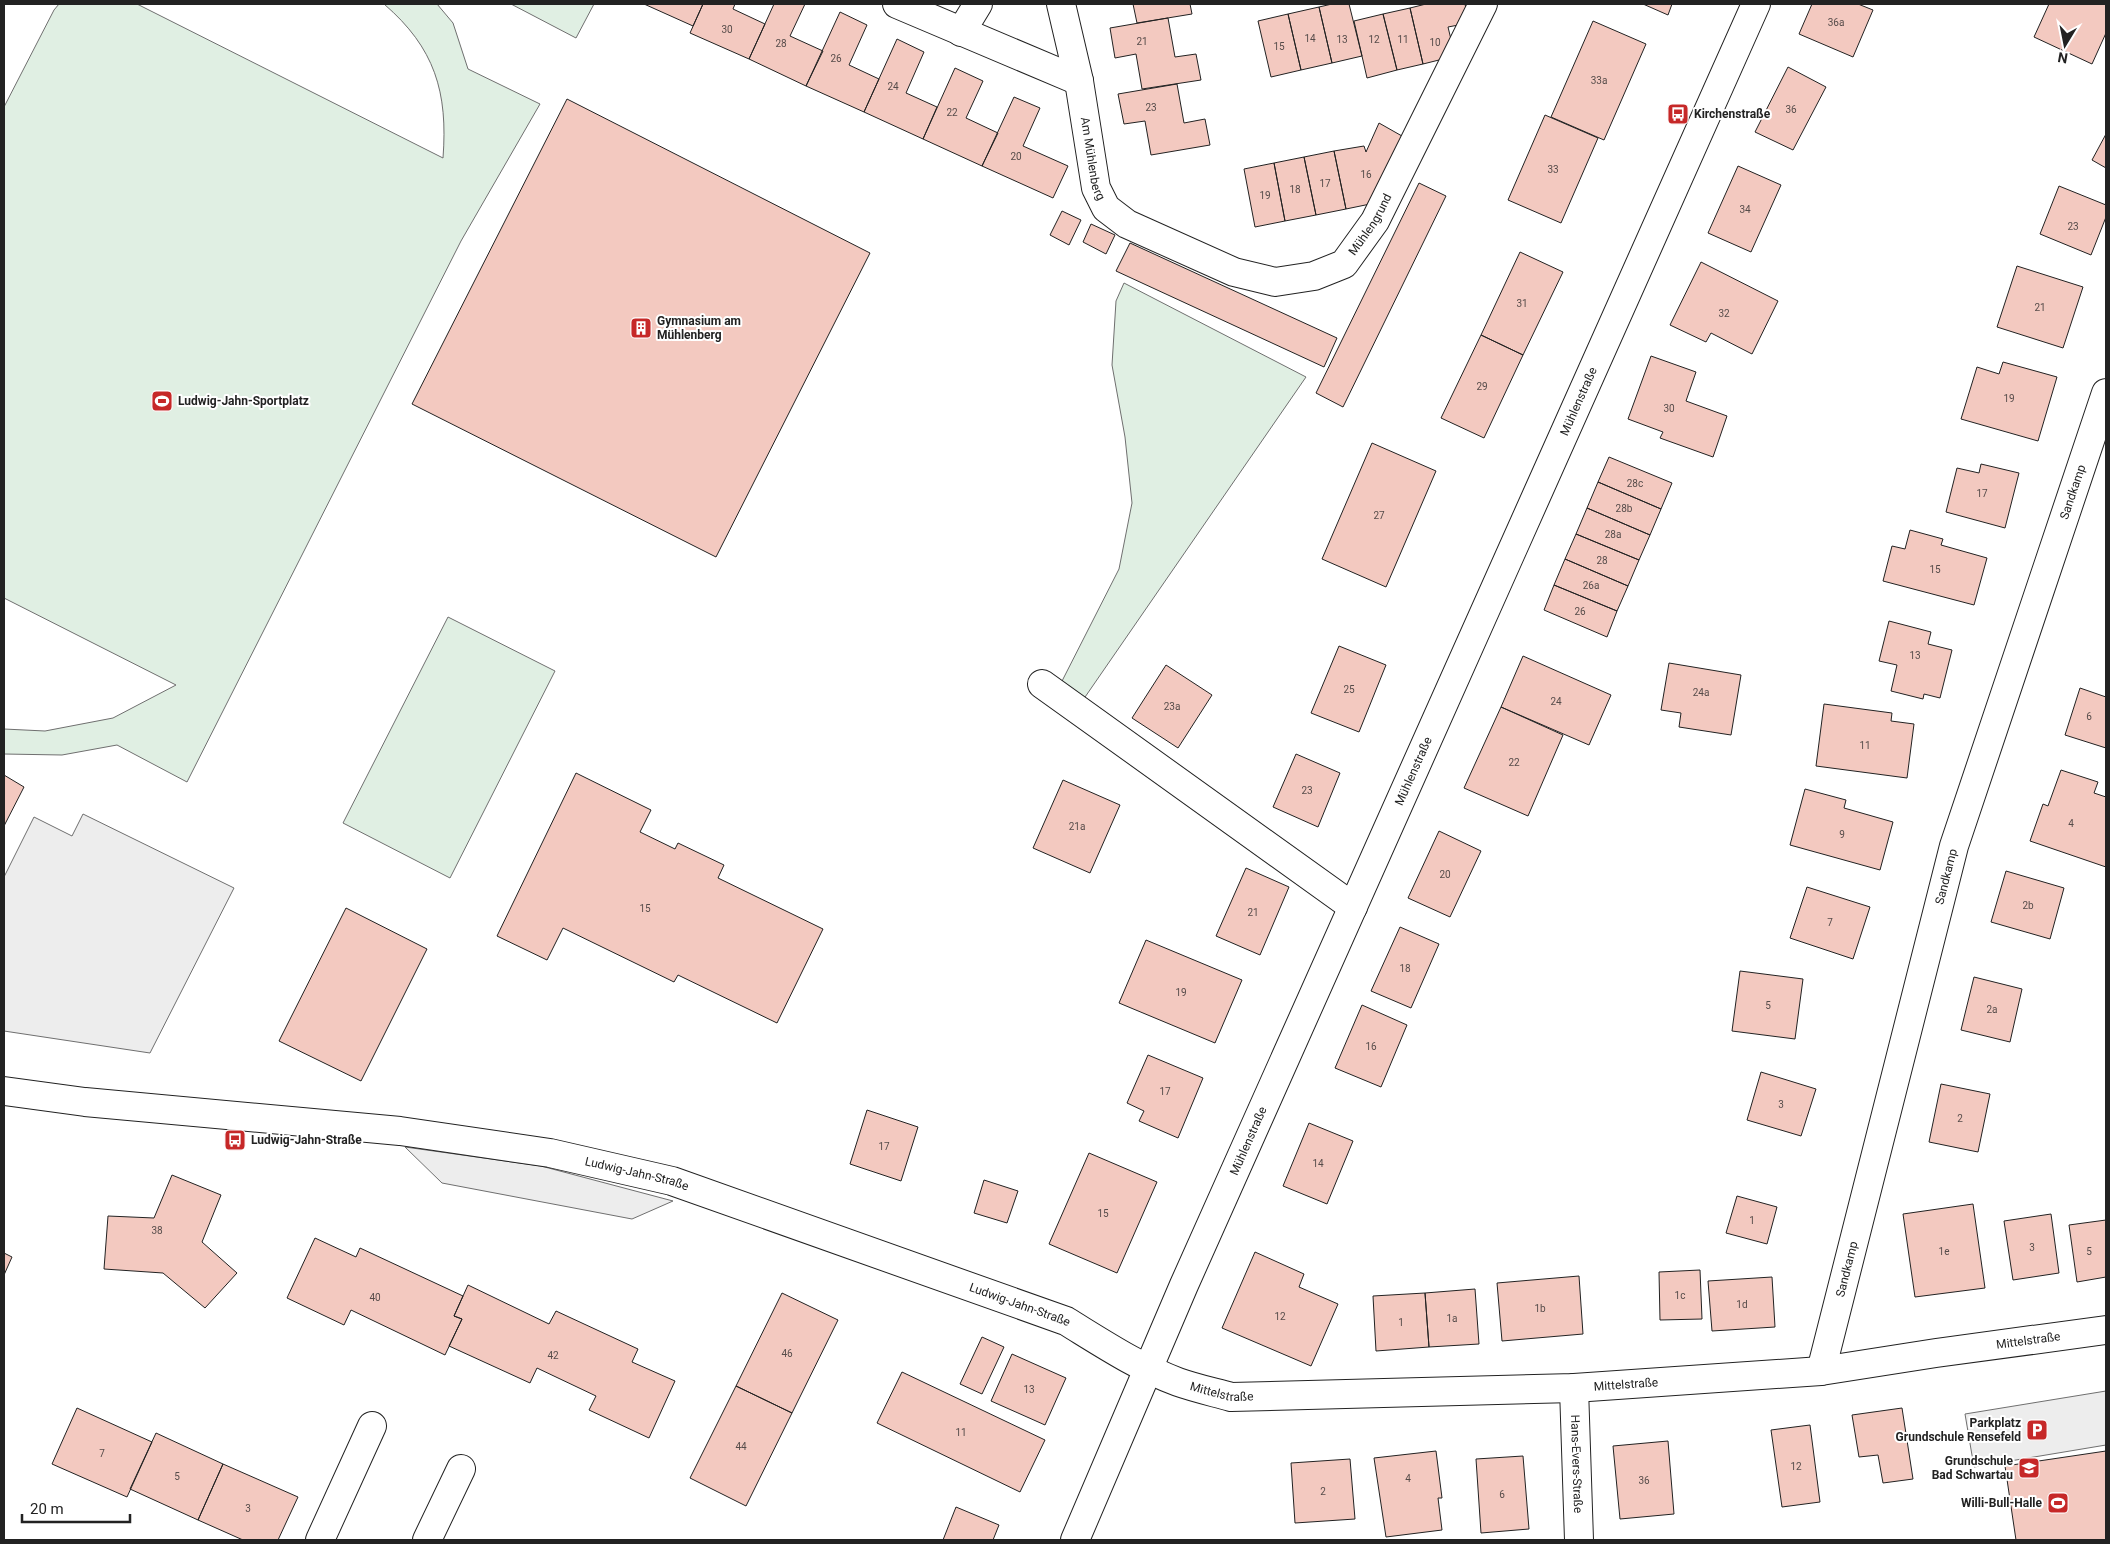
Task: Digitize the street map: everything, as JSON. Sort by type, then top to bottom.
[{"type":"street","points":[[897,4],[1080,81]]},
{"type":"street","points":[[961,32],[978,4]]},
{"type":"street","name":"Am Mühlenberg","points":[[1061,4],[1080,81],[1096,188],[1106,208],[1127,224]]},
{"type":"street","name":"Mühlengrund","points":[[1127,224],[1234,272],[1275,282],[1314,276],[1344,264],[1375,221],[1483,4]]},
{"type":"street","name":"Mühlenstraße","points":[[1074,1540],[1184,1285],[1756,4]]},
{"type":"street","name":"Sandkamp","points":[[1821,1371],[1954,846],[2106,393]]},
{"type":"street","points":[[1042,684],[1353,907]]},
{"type":"street","name":"Ludwig-Jahn-Straße","points":[[4,1091],[84,1102],[400,1131],[550,1153],[672,1181],[1066,1321],[1119,1354],[1149,1368]]},
{"type":"street","name":"Mittelstraße","points":[[1149,1368],[1178,1382],[1231,1397],[1574,1388],[1821,1371],[1936,1352],[2106,1330]]},
{"type":"street","name":"Hans-Evers-Straße","points":[[1574,1388],[1579,1540]]},
{"type":"street","points":[[320,1540],[372,1426]]},
{"type":"street","points":[[428,1540],[461,1469]]},
{"type":"green space","name":"Ludwig-Jahn-Sportplatz","points":[[59,4],[137,4],[443,158],[443,112],[440,92],[434,73],[415,37],[384,4],[437,4],[453,23],[468,69],[540,104],[461,241],[187,782],[117,745],[62,755],[4,754],[4,729],[45,731],[113,718],[176,685],[4,598],[4,107],[54,10]]},
{"type":"green space","points":[[511,4],[594,4],[576,38]]},
{"type":"green space","points":[[1124,283],[1306,377],[1083,700],[1060,685],[1119,569],[1132,503],[1125,437],[1112,365],[1116,301]]},
{"type":"green space","points":[[448,617],[555,671],[450,878],[343,823]]},
{"type":"shaded area","points":[[83,814],[234,888],[150,1053],[4,1031],[4,877],[34,817],[72,836]]},
{"type":"shaded area","points":[[405,1147],[541,1166],[673,1201],[632,1219],[442,1183]]},
{"type":"shaded area","name":"Parkplatz Grundschule Rensefeld","points":[[2106,1391],[2106,1445],[1974,1467],[1965,1414]]},
{"type":"building","points":[[644,4],[703,4],[693,26]]},
{"type":"building","points":[[703,4],[735,4],[733,9],[765,24],[749,59],[690,33]]},
{"type":"building","points":[[774,4],[805,4],[790,36],[823,51],[806,86],[749,59]]},
{"type":"building","points":[[1133,4],[1190,4],[1192,14],[1137,23]]},
{"type":"building","points":[[1332,4],[1349,4],[1362,56],[1332,63],[1319,7]]},
{"type":"building","points":[[1426,4],[1465,4],[1469,23],[1448,27],[1455,56],[1423,64],[1410,8]]},
{"type":"building","points":[[1643,4],[1672,4],[1668,15]]},
{"type":"building","points":[[1812,4],[1858,4],[1873,10],[1853,57],[1799,34]]},
{"type":"building","points":[[2049,4],[2106,4],[2106,33],[2092,64],[2034,37]]},
{"type":"building","points":[[1319,7],[1332,63],[1301,70],[1288,14]]},
{"type":"building","points":[[1410,8],[1423,64],[1397,70],[1383,14]]},
{"type":"building","points":[[840,12],[867,25],[849,65],[879,79],[864,112],[806,86]]},
{"type":"building","points":[[1288,14],[1301,70],[1271,77],[1258,21]]},
{"type":"building","points":[[1383,14],[1397,70],[1367,78],[1354,21]]},
{"type":"building","points":[[1168,18],[1175,57],[1196,54],[1201,80],[1142,89],[1136,54],[1115,58],[1110,28]]},
{"type":"building","points":[[1593,21],[1646,44],[1604,140],[1551,117]]},
{"type":"building","points":[[897,39],[924,52],[906,93],[937,107],[923,139],[864,112]]},
{"type":"building","points":[[1788,67],[1826,87],[1793,150],[1755,132]]},
{"type":"building","points":[[955,68],[983,81],[966,118],[998,133],[982,166],[923,139]]},
{"type":"building","points":[[1177,84],[1184,123],[1205,119],[1210,145],[1151,155],[1145,121],[1124,124],[1118,94]]},
{"type":"building","points":[[1014,97],[1040,108],[1023,146],[1068,166],[1053,198],[982,166]]},
{"type":"building","name":"Gymnasium am Mühlenberg","points":[[567,99],[870,253],[716,557],[412,404]]},
{"type":"building","points":[[1545,115],[1598,138],[1561,223],[1508,200]]},
{"type":"building","points":[[1379,123],[1409,140],[1375,203],[1346,209],[1334,151],[1364,146],[1366,152]]},
{"type":"building","points":[[2106,134],[2106,168],[2092,160]]},
{"type":"building","points":[[1334,151],[1346,209],[1316,215],[1304,157]]},
{"type":"building","points":[[1304,157],[1316,215],[1285,221],[1274,163]]},
{"type":"building","points":[[1274,163],[1285,221],[1255,227],[1244,169]]},
{"type":"building","points":[[1738,166],[1781,185],[1751,252],[1708,233]]},
{"type":"building","points":[[1419,183],[1446,196],[1343,407],[1316,393]]},
{"type":"building","points":[[2059,186],[2106,205],[2106,217],[2091,255],[2040,234]]},
{"type":"building","points":[[1062,211],[1081,220],[1069,245],[1050,235]]},
{"type":"building","points":[[1091,224],[1115,235],[1106,254],[1083,242]]},
{"type":"building","points":[[1130,243],[1337,338],[1324,367],[1116,271]]},
{"type":"building","points":[[1520,252],[1563,272],[1523,355],[1481,335]]},
{"type":"building","points":[[1701,262],[1778,301],[1752,354],[1711,333],[1706,342],[1670,325]]},
{"type":"building","points":[[2017,266],[2083,287],[2063,348],[1997,327]]},
{"type":"building","points":[[1481,335],[1523,355],[1484,438],[1441,418]]},
{"type":"building","points":[[1651,356],[1696,372],[1686,401],[1727,416],[1713,457],[1660,438],[1663,432],[1628,419]]},
{"type":"building","points":[[2003,362],[2057,377],[2038,441],[1961,419],[1977,367],[1999,374]]},
{"type":"building","points":[[1372,443],[1436,471],[1386,587],[1322,559]]},
{"type":"building","points":[[1609,457],[1672,483],[1661,509],[1598,482]]},
{"type":"building","points":[[1981,464],[2019,473],[2005,528],[1946,512],[1957,468],[1979,473]]},
{"type":"building","points":[[1598,482],[1661,509],[1650,535],[1587,508]]},
{"type":"building","points":[[1587,508],[1650,535],[1639,560],[1576,534]]},
{"type":"building","points":[[1910,530],[1943,539],[1941,545],[1987,558],[1974,605],[1883,581],[1892,546],[1905,549]]},
{"type":"building","points":[[1576,534],[1639,560],[1628,586],[1565,559]]},
{"type":"building","points":[[1565,559],[1628,586],[1617,611],[1554,585]]},
{"type":"building","points":[[1554,585],[1617,611],[1607,637],[1544,610]]},
{"type":"building","points":[[1889,621],[1931,632],[1928,644],[1952,650],[1940,698],[1924,694],[1923,699],[1891,691],[1897,665],[1879,661]]},
{"type":"building","points":[[1339,646],[1386,665],[1359,732],[1311,713]]},
{"type":"building","points":[[1523,656],[1611,695],[1589,745],[1501,707]]},
{"type":"building","points":[[1669,663],[1741,675],[1731,735],[1679,727],[1681,713],[1661,710]]},
{"type":"building","points":[[1166,665],[1212,695],[1178,748],[1132,718]]},
{"type":"building","points":[[2080,688],[2106,697],[2106,748],[2065,735]]},
{"type":"building","points":[[1824,704],[1892,713],[1891,721],[1914,724],[1907,778],[1816,766]]},
{"type":"building","points":[[1501,707],[1563,735],[1528,816],[1464,788]]},
{"type":"building","points":[[1296,754],[1340,773],[1318,827],[1273,807]]},
{"type":"building","points":[[2061,770],[2098,782],[2094,793],[2106,797],[2106,867],[2030,841],[2043,804],[2048,806]]},
{"type":"building","points":[[576,773],[651,810],[640,832],[675,849],[678,843],[724,865],[718,878],[823,929],[777,1023],[678,975],[674,982],[563,928],[547,960],[497,936]]},
{"type":"building","points":[[4,775],[24,787],[4,826]]},
{"type":"building","points":[[1063,780],[1120,805],[1090,873],[1033,848]]},
{"type":"building","points":[[1805,789],[1846,800],[1844,808],[1893,822],[1880,870],[1790,845]]},
{"type":"building","points":[[1439,831],[1481,851],[1450,917],[1408,898]]},
{"type":"building","points":[[1246,868],[1289,887],[1260,955],[1216,936]]},
{"type":"building","points":[[2006,871],[2064,888],[2050,939],[1991,922]]},
{"type":"building","points":[[1807,887],[1870,907],[1853,959],[1790,938]]},
{"type":"building","points":[[346,908],[427,949],[361,1081],[279,1041]]},
{"type":"building","points":[[1400,927],[1439,944],[1411,1008],[1371,991]]},
{"type":"building","points":[[1146,940],[1242,980],[1215,1043],[1119,1003]]},
{"type":"building","points":[[1740,971],[1803,979],[1795,1039],[1732,1031]]},
{"type":"building","points":[[1974,977],[2022,989],[2010,1042],[1961,1030]]},
{"type":"building","points":[[1362,1005],[1407,1025],[1381,1087],[1335,1068]]},
{"type":"building","points":[[1148,1055],[1203,1078],[1178,1138],[1139,1121],[1144,1111],[1127,1103]]},
{"type":"building","points":[[1761,1072],[1816,1089],[1801,1136],[1747,1120]]},
{"type":"building","points":[[1941,1084],[1990,1094],[1978,1152],[1929,1142]]},
{"type":"building","points":[[867,1110],[918,1127],[901,1181],[850,1164]]},
{"type":"building","points":[[1309,1123],[1353,1141],[1327,1204],[1283,1186]]},
{"type":"building","points":[[1089,1153],[1157,1182],[1117,1273],[1049,1244]]},
{"type":"building","points":[[172,1175],[221,1195],[202,1242],[237,1273],[205,1308],[163,1273],[104,1269],[108,1216],[154,1218]]},
{"type":"building","points":[[984,1180],[1018,1191],[1007,1223],[974,1213]]},
{"type":"building","points":[[1737,1196],[1777,1207],[1767,1244],[1726,1233]]},
{"type":"building","points":[[1973,1204],[1985,1288],[1915,1297],[1903,1214]]},
{"type":"building","points":[[2051,1214],[2059,1273],[2013,1280],[2004,1221]]},
{"type":"building","points":[[2106,1220],[2106,1277],[2077,1282],[2069,1225]]},
{"type":"building","points":[[315,1238],[356,1257],[360,1248],[463,1296],[454,1316],[462,1319],[445,1355],[351,1310],[344,1325],[287,1298]]},
{"type":"building","points":[[1255,1252],[1304,1274],[1299,1287],[1338,1304],[1311,1366],[1222,1328]]},
{"type":"building","points":[[4,1253],[12,1257],[4,1275]]},
{"type":"building","points":[[1700,1270],[1702,1319],[1660,1320],[1659,1272]]},
{"type":"building","points":[[1579,1276],[1583,1334],[1502,1341],[1497,1283]]},
{"type":"building","points":[[1772,1277],[1775,1327],[1712,1331],[1708,1281]]},
{"type":"building","points":[[468,1285],[549,1324],[556,1311],[638,1349],[632,1362],[675,1381],[649,1438],[589,1410],[596,1396],[537,1368],[530,1383],[449,1346],[462,1319],[454,1316]]},
{"type":"building","points":[[1475,1289],[1479,1344],[1429,1347],[1425,1293]]},
{"type":"building","points":[[782,1293],[838,1320],[792,1413],[736,1386]]},
{"type":"building","points":[[1425,1293],[1429,1347],[1376,1351],[1373,1296]]},
{"type":"building","points":[[982,1337],[1004,1347],[982,1394],[960,1384]]},
{"type":"building","points":[[1012,1354],[1066,1378],[1045,1425],[991,1401]]},
{"type":"building","points":[[902,1372],[1045,1440],[1020,1492],[877,1423]]},
{"type":"building","points":[[736,1386],[792,1413],[746,1506],[690,1478]]},
{"type":"building","points":[[77,1408],[152,1442],[127,1497],[52,1464]]},
{"type":"building","points":[[1902,1408],[1913,1479],[1883,1483],[1878,1455],[1859,1457],[1852,1415]]},
{"type":"building","points":[[1810,1425],[1820,1502],[1782,1507],[1771,1430]]},
{"type":"building","points":[[156,1433],[223,1464],[198,1520],[130,1489]]},
{"type":"building","points":[[1668,1441],[1674,1514],[1620,1519],[1613,1446]]},
{"type":"building","points":[[1436,1451],[1442,1498],[1438,1498],[1442,1530],[1386,1537],[1374,1458]]},
{"type":"building","name":"Willi-Bull-Halle","points":[[2106,1451],[2106,1540],[2016,1540],[2005,1466]]},
{"type":"building","points":[[1523,1456],[1529,1529],[1481,1533],[1476,1459]]},
{"type":"building","points":[[1350,1459],[1355,1519],[1295,1523],[1291,1463]]},
{"type":"building","points":[[223,1464],[298,1497],[278,1540],[243,1540],[198,1520]]},
{"type":"building","points":[[956,1507],[999,1525],[993,1540],[943,1540]]},
{"type":"place","name":"Kirchenstraße","points":[[1678,114]]},
{"type":"place","name":"Gymnasium am Mühlenberg","points":[[641,328]]},
{"type":"place","name":"Ludwig-Jahn-Sportplatz","points":[[162,401]]},
{"type":"place","name":"Ludwig-Jahn-Straße","points":[[235,1140]]},
{"type":"place","name":"Parkplatz Grundschule Rensefeld","points":[[2037,1430]]},
{"type":"place","name":"Grundschule Bad Schwartau","points":[[2029,1468]]},
{"type":"place","name":"Willi-Bull-Halle","points":[[2058,1503]]}]
